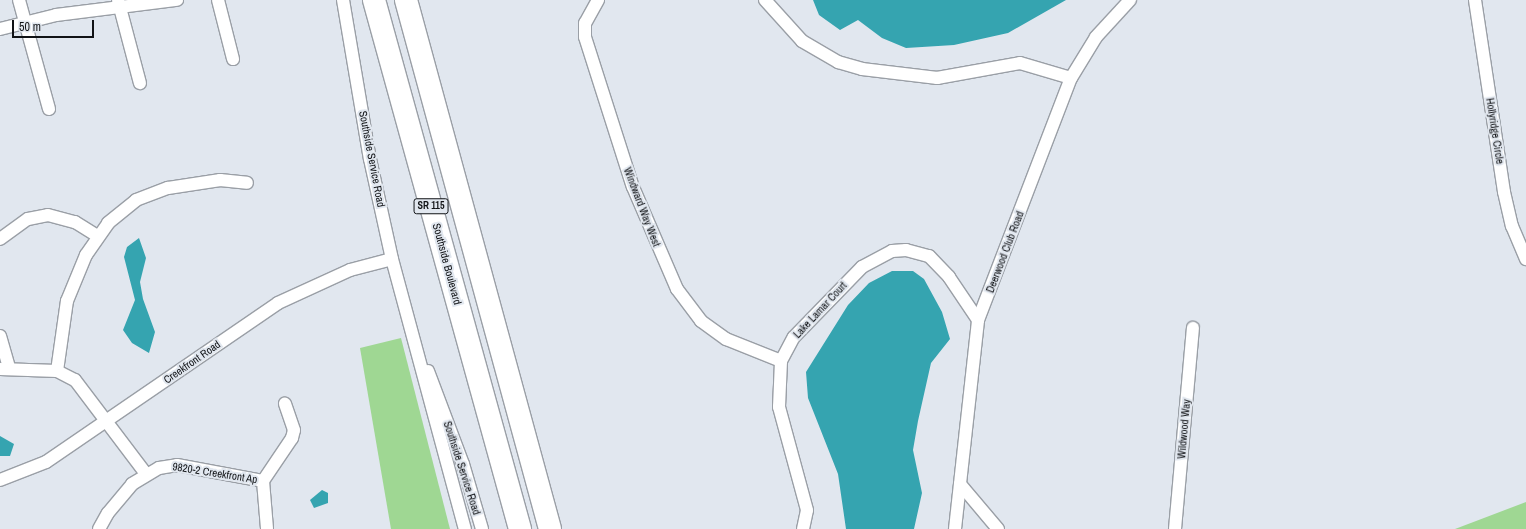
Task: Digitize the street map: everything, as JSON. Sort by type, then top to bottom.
[{"type":"highway","name":"Southside Boulevard","points":[[374,0],[520,529]]},
{"type":"highway","name":"SR 115","points":[[406,0],[550,529]]},
{"type":"street","points":[[19,0],[49,108]]},
{"type":"street","points":[[0,29],[26,22],[119,4],[177,0]]},
{"type":"street","points":[[218,0],[233,59]]},
{"type":"street","name":"Southside Service Road","points":[[343,0],[392,259],[409,317],[465,529]]},
{"type":"street","name":"Windward Way West","points":[[598,0],[585,23],[585,37],[633,187],[677,289],[701,320],[726,339],[781,361]]},
{"type":"street","points":[[765,0],[802,41],[838,62],[862,69],[937,78],[1020,63],[1071,78]]},
{"type":"street","name":"Deerwood Club Road","points":[[955,529],[978,320],[1071,78],[1096,37],[1130,0]]},
{"type":"street","name":"Hollyridge Circle","points":[[1475,0],[1504,192],[1514,233],[1526,259]]},
{"type":"street","points":[[119,4],[140,83]]},
{"type":"street","points":[[57,371],[67,301],[97,236],[124,208],[154,192],[220,180],[247,183]]},
{"type":"street","points":[[0,238],[28,219],[48,215],[75,222],[97,236]]},
{"type":"street","name":"Lake Lamar Court","points":[[803,529],[807,510],[779,407],[781,361],[794,337],[816,312],[862,267],[892,251],[906,250],[929,256],[949,277],[978,320]]},
{"type":"street","name":"Creekfront Road","points":[[0,480],[34,469],[107,421],[278,303],[350,270],[392,259]]},
{"type":"street","name":"Southside Service Road","points":[[409,317],[463,464],[482,529]]},
{"type":"street","name":"Wildwood Way","points":[[1175,529],[1193,328]]},
{"type":"street","points":[[0,336],[4,369],[57,371],[82,386],[146,474]]},
{"type":"street","points":[[263,481],[293,434],[285,404]]},
{"type":"street","name":"9820-2 Creekfront Ap","points":[[99,529],[118,498],[146,474],[177,465],[263,481],[267,529]]},
{"type":"street","points":[[960,484],[998,529]]},
{"type":"green space","points":[[401,338],[450,529],[391,529],[360,348]]},
{"type":"green space","points":[[1526,502],[1526,529],[1455,529]]},
{"type":"water","points":[[813,0],[1066,0],[1008,33],[954,45],[906,48],[882,38],[858,20],[840,30],[819,15]]},
{"type":"water","points":[[139,238],[146,258],[140,282],[143,299],[155,332],[149,353],[132,343],[123,330],[135,300],[124,257],[127,247]]},
{"type":"water","points":[[892,271],[913,271],[924,279],[942,312],[950,339],[931,363],[918,421],[913,450],[922,493],[914,529],[846,529],[838,474],[808,398],[806,372],[848,305],[869,283]]},
{"type":"water","points":[[0,436],[14,444],[10,456],[0,456]]},
{"type":"water","points":[[322,490],[328,493],[328,503],[314,508],[310,500]]}]
